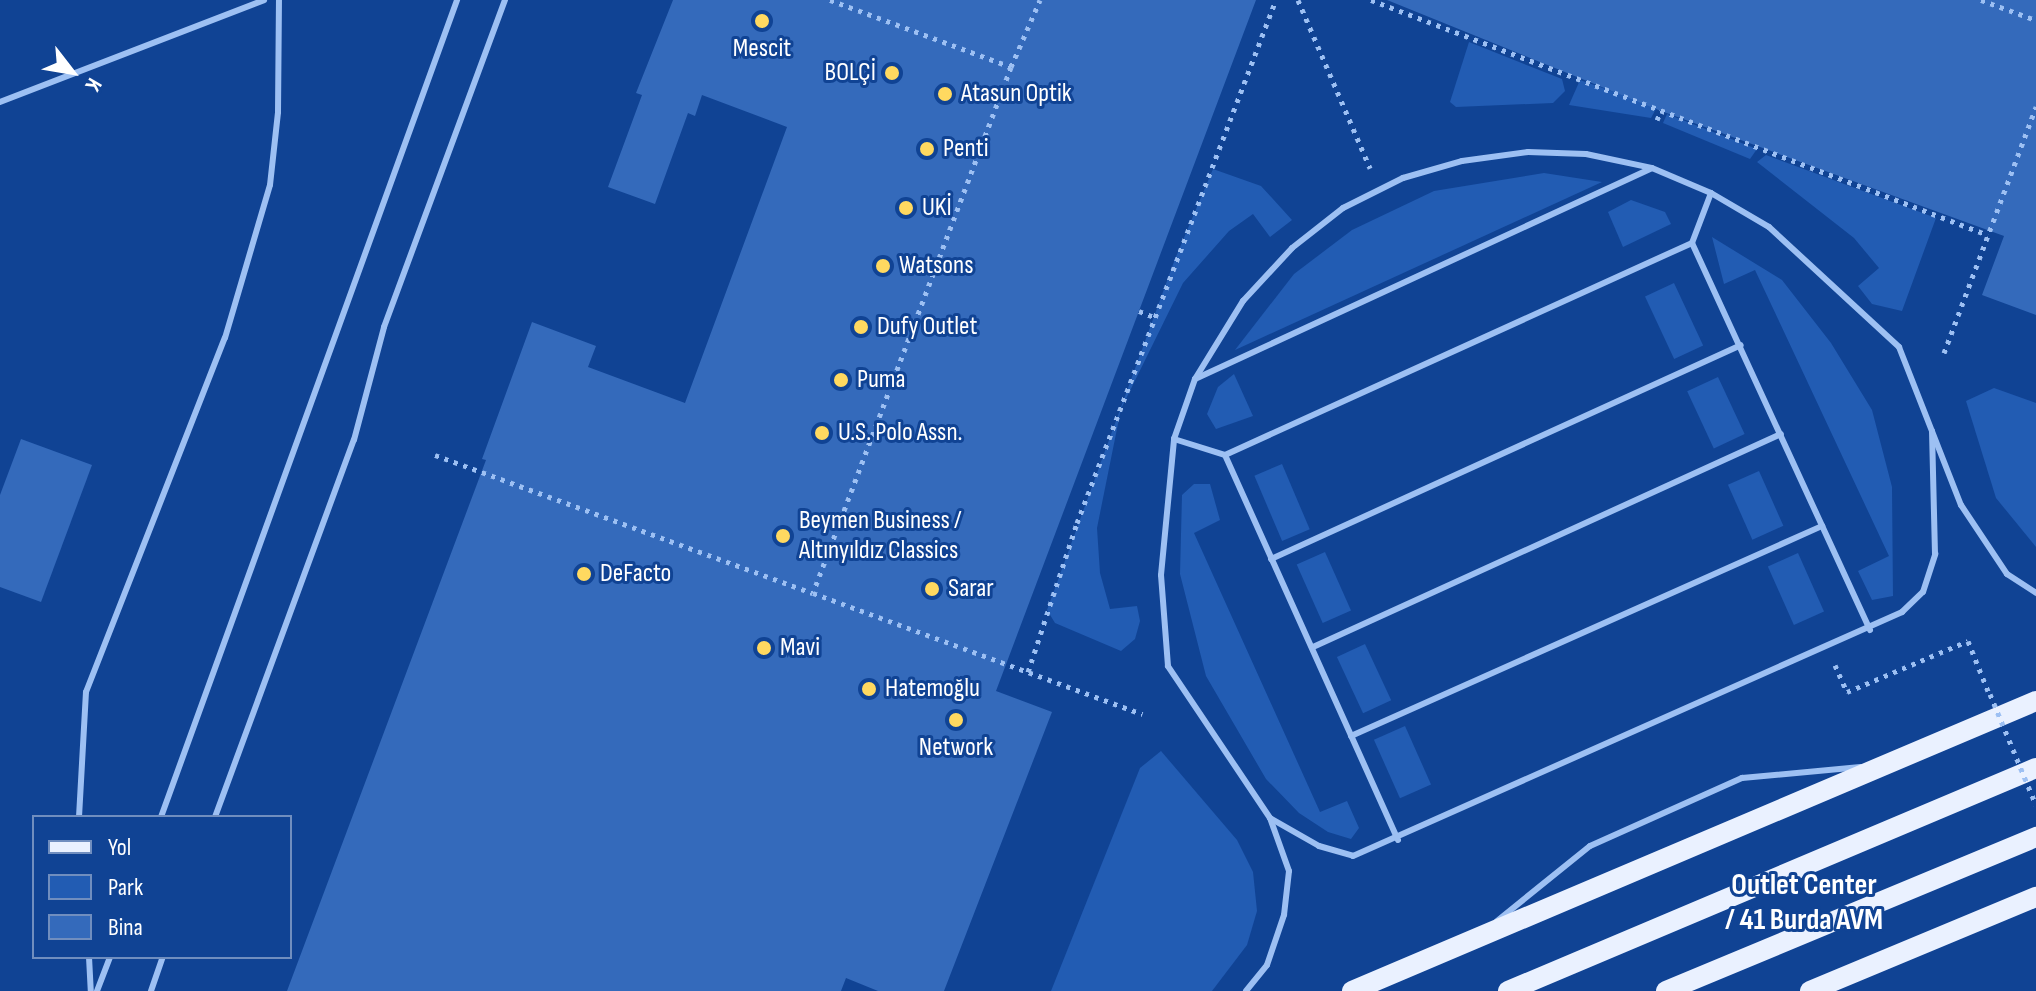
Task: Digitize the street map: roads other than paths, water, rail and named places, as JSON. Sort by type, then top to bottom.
[{"type":"main road","points":[[1352,991],[2036,701]]},
{"type":"main road","points":[[1508,991],[2036,768]]},
{"type":"main road","points":[[1666,991],[2036,837]]},
{"type":"main road","points":[[1810,991],[2036,897]]},
{"type":"lane","points":[[0,102],[264,0]]},
{"type":"lane","points":[[79,815],[86,692],[225,338],[266,200],[278,112],[279,0]]},
{"type":"lane","points":[[162,815],[457,0]]},
{"type":"lane","points":[[216,815],[354,440],[384,327],[505,0]]},
{"type":"lane","points":[[1246,991],[1267,965],[1284,915],[1289,871],[1270,818],[1168,666],[1161,575],[1164,498],[1174,439],[1195,379],[1243,301],[1292,248],[1343,208],[1379,190],[1462,161],[1528,152],[1586,154],[1652,168],[1711,193],[1769,227],[1899,347],[1932,422],[1961,505],[2007,574],[2036,593]]},
{"type":"lane","points":[[1195,379],[1652,168]]},
{"type":"lane","points":[[1174,439],[1225,455],[1692,243],[1711,193]]},
{"type":"lane","points":[[1692,243],[1870,630]]},
{"type":"lane","points":[[1271,559],[1741,345]]},
{"type":"lane","points":[[1270,818],[1319,846],[1353,856],[1398,840],[1870,630],[1902,612],[1923,592],[1935,554],[1932,422]]},
{"type":"lane","points":[[1313,647],[1781,434]]},
{"type":"lane","points":[[1225,455],[1398,840]]},
{"type":"lane","points":[[1351,736],[1822,526]]},
{"type":"lane","points":[[1473,941],[1590,846],[1742,778],[1884,765]]},
{"type":"lane","points":[[89,959],[91,991]]},
{"type":"lane","points":[[97,991],[109,959]]},
{"type":"lane","points":[[151,991],[162,959]]},
{"type":"place","name":"Mescit","points":[[762,21]]},
{"type":"place","name":"BOLÇİ","points":[[892,73]]},
{"type":"place","name":"Atasun Optik","points":[[945,94]]},
{"type":"place","name":"Penti","points":[[927,149]]},
{"type":"place","name":"UKİ","points":[[906,208]]},
{"type":"place","name":"Watsons","points":[[883,266]]},
{"type":"place","name":"Dufy Outlet","points":[[861,327]]},
{"type":"place","name":"Puma","points":[[841,380]]},
{"type":"place","name":"U.S. Polo Assn.","points":[[822,433]]},
{"type":"place","name":"Beymen Business / Altınyıldız Classics","points":[[783,536]]},
{"type":"place","name":"DeFacto","points":[[584,574]]},
{"type":"place","name":"Sarar","points":[[932,589]]},
{"type":"place","name":"Mavi","points":[[764,648]]},
{"type":"place","name":"Hatemoğlu","points":[[869,689]]},
{"type":"place","name":"Network","points":[[956,720]]},
{"type":"district","name":"Outlet Center / 41 Burda AVM","points":[[1804,902]]}]
